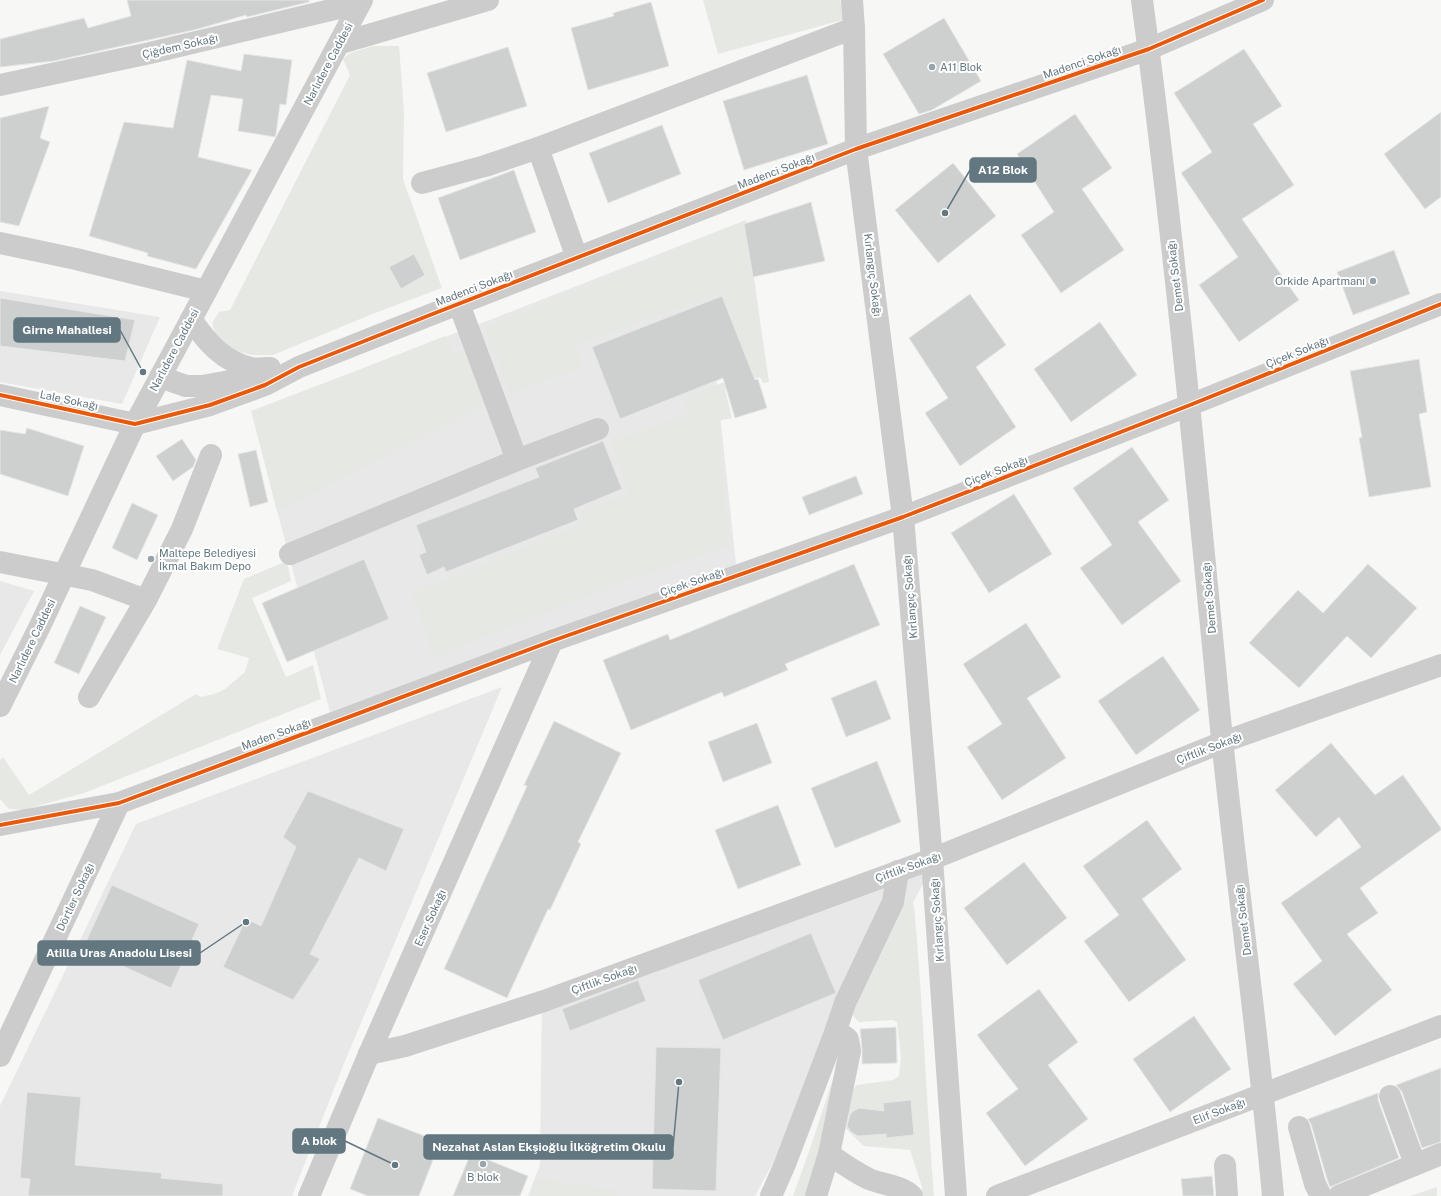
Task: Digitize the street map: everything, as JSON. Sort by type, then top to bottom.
[{"type":"street","points":[[341,43],[488,0]]},
{"type":"street","name":"Kırlangıç Sokağı","points":[[852,0],[854,28],[856,149],[903,517],[932,859],[956,1196]]},
{"type":"street","name":"Demet Sokağı","points":[[1142,0],[1190,405],[1223,742],[1264,1094],[1274,1196]]},
{"type":"street","name":"Madenci Sokağı","points":[[299,367],[856,149],[1149,49],[1263,0]]},
{"type":"street","name":"Narlıdere Caddesi","points":[[0,706],[64,576],[135,424],[341,43],[361,2]]},
{"type":"street","name":"Çiğdem Sokağı","points":[[0,85],[157,51],[361,2]]},
{"type":"street","points":[[422,183],[485,166],[538,148],[854,28]]},
{"type":"street","points":[[538,148],[577,258]]},
{"type":"street","points":[[0,243],[76,259],[206,291]]},
{"type":"street","points":[[459,304],[517,460]]},
{"type":"street","name":"Çiçek Sokağı","points":[[552,641],[903,517],[1190,405],[1441,304]]},
{"type":"street","points":[[191,319],[204,338],[217,351],[235,362],[252,368],[299,367]]},
{"type":"street","points":[[160,377],[186,386],[202,386],[299,367]]},
{"type":"street","points":[[135,424],[210,405],[265,385],[299,367]]},
{"type":"street","name":"Lale Sokağı","points":[[0,395],[135,424]]},
{"type":"street","points":[[290,554],[517,460],[598,429]]},
{"type":"street","points":[[89,697],[146,600],[182,528],[211,455]]},
{"type":"street","points":[[0,562],[64,576],[92,580],[146,600]]},
{"type":"street","name":"Maden Sokağı","points":[[0,825],[119,803],[552,641]]},
{"type":"street","name":"Eser Sokağı","points":[[309,1196],[552,641]]},
{"type":"street","name":"Çiftlik Sokağı","points":[[370,1054],[406,1046],[544,1001],[932,859],[1223,742],[1441,665]]},
{"type":"street","name":"Dörtler Sokağı","points":[[0,1056],[119,803]]},
{"type":"street","points":[[771,1196],[785,1164],[845,1003],[893,902],[898,871]]},
{"type":"street","name":"Elif Sokağı","points":[[996,1196],[1441,1026]]},
{"type":"street","points":[[816,1196],[830,1154],[850,1051],[848,1039],[836,1030]]},
{"type":"street","points":[[1390,1096],[1415,1164]]},
{"type":"street","points":[[1299,1127],[1315,1184],[1321,1196]]},
{"type":"street","points":[[830,1154],[850,1170],[871,1180],[906,1190],[912,1196]]},
{"type":"street","points":[[1339,1196],[1441,1154]]},
{"type":"street","points":[[1225,1165],[1227,1196]]},
{"type":"shaded area","points":[[703,0],[840,0],[846,19],[718,54]]},
{"type":"shaded area","points":[[373,46],[399,46],[404,112],[403,179],[442,288],[375,313],[273,355],[252,355],[237,351],[217,339],[212,323],[219,312],[230,310],[350,75],[343,59],[350,53]]},
{"type":"shaded area","points":[[746,220],[765,357],[716,376],[736,564],[330,712],[251,411]]},
{"type":"shaded area","points":[[745,221],[769,382],[763,383],[760,377],[725,389],[732,418],[718,421],[729,545],[623,582],[434,657],[412,593],[583,524],[580,512],[629,493],[611,441],[688,414],[683,399],[751,371],[722,292],[575,346],[582,367],[510,394],[484,327]]},
{"type":"shaded area","points":[[0,291],[160,317],[122,404],[0,382]]},
{"type":"shaded area","points":[[445,336],[453,354],[464,350],[487,404],[277,512],[252,412]]},
{"type":"shaded area","points":[[287,561],[291,581],[252,598],[286,677],[313,665],[321,699],[84,793],[23,810],[9,809],[0,799],[0,760],[3,757],[29,795],[196,694],[200,697],[214,694],[225,689],[245,672],[249,658],[217,649],[244,579]]},
{"type":"shaded area","points":[[0,581],[34,591],[0,655]]},
{"type":"shaded area","points":[[502,687],[345,1061],[292,1196],[0,1196],[0,1106],[136,824]]},
{"type":"shaded area","points":[[938,856],[755,1196],[528,1196],[540,1165],[542,998]]},
{"type":"shaded area","points":[[911,898],[914,906],[917,942],[934,1196],[922,1196],[922,1187],[910,1150],[864,1146],[846,1129],[850,1092],[857,1085],[893,1080],[899,1076],[901,1057],[897,1022],[893,1020],[859,1022],[854,1017],[849,1005],[855,991],[905,901]]},
{"type":"shaded area","points":[[841,1054],[817,1159],[805,1196],[793,1196],[811,1146]]},
{"type":"shaded area","points":[[537,1179],[615,1189],[614,1196],[530,1196]]},
{"type":"shaded area","points":[[1437,1187],[1437,1196],[1410,1196]]},
{"type":"building","points":[[127,0],[309,0],[309,2],[247,17],[246,15],[198,29],[54,61],[0,67],[0,39],[84,18],[88,28],[131,16]]},
{"type":"building","points":[[651,2],[669,66],[588,90],[571,28],[614,16],[613,13]]},
{"type":"building","name":"A11 Blok","points":[[944,18],[981,81],[932,110],[919,114],[883,54]]},
{"type":"building","points":[[508,47],[527,106],[446,132],[427,73]]},
{"type":"building","points":[[1244,49],[1282,106],[1253,124],[1294,185],[1242,219],[1299,300],[1239,342],[1199,285],[1238,257],[1181,173],[1212,152],[1174,93]]},
{"type":"building","points":[[244,54],[292,60],[286,105],[280,104],[275,137],[238,131],[243,99],[211,95],[198,157],[252,170],[196,269],[147,256],[148,253],[89,236],[124,122],[173,128],[187,60],[241,71]]},
{"type":"building","points":[[807,75],[828,144],[744,170],[723,101]]},
{"type":"building","points":[[49,106],[40,138],[50,142],[19,226],[0,222],[0,118]]},
{"type":"building","points":[[1441,112],[1441,197],[1425,209],[1384,154]]},
{"type":"building","points":[[1075,114],[1112,168],[1082,189],[1124,250],[1061,293],[1021,235],[1054,212],[1017,154]]},
{"type":"building","points":[[662,125],[681,174],[608,203],[589,153]]},
{"type":"building","points":[[953,163],[996,216],[938,263],[895,210]]},
{"type":"building","points":[[514,170],[536,232],[460,260],[438,198]]},
{"type":"building","points":[[811,202],[825,261],[753,277],[744,224]]},
{"type":"building","name":"Orkide Apartmanı","points":[[1394,250],[1410,294],[1353,315],[1337,272]]},
{"type":"building","points":[[414,254],[425,275],[401,289],[389,267]]},
{"type":"building","points":[[970,294],[1006,345],[976,367],[1016,427],[960,466],[925,413],[948,398],[909,338]]},
{"type":"building","points":[[722,296],[755,380],[758,379],[767,408],[735,418],[723,378],[620,419],[592,347]]},
{"type":"building","points":[[0,298],[135,320],[125,361],[0,346]]},
{"type":"building","points":[[1100,322],[1137,375],[1071,422],[1034,369]]},
{"type":"building","points":[[1419,359],[1427,412],[1419,414],[1431,487],[1369,497],[1359,438],[1362,437],[1350,371]]},
{"type":"building","points":[[27,428],[84,446],[68,496],[0,474],[0,430],[25,434]]},
{"type":"building","points":[[182,439],[196,460],[193,467],[173,481],[156,456]]},
{"type":"building","points":[[603,441],[622,489],[574,509],[578,520],[446,572],[444,567],[427,575],[419,555],[426,552],[416,525],[539,477],[535,468]]},
{"type":"building","points":[[1132,447],[1169,500],[1138,522],[1181,581],[1122,625],[1080,568],[1112,545],[1073,488]]},
{"type":"building","points":[[256,450],[268,502],[250,507],[238,454]]},
{"type":"building","points":[[856,476],[863,494],[809,515],[802,497]]},
{"type":"building","points":[[1014,494],[1052,554],[989,593],[951,533]]},
{"type":"building","points":[[132,503],[158,515],[137,560],[112,548]]},
{"type":"building","points":[[364,559],[389,619],[287,662],[262,603]]},
{"type":"building","points":[[854,564],[880,625],[785,664],[788,670],[724,697],[722,692],[631,730],[603,660],[668,634],[670,640]]},
{"type":"building","points":[[1368,564],[1417,608],[1371,658],[1347,636],[1299,688],[1249,643],[1298,590],[1323,613]]},
{"type":"building","points":[[80,606],[106,617],[79,674],[54,663]]},
{"type":"building","points":[[1026,623],[1061,677],[1027,698],[1066,758],[1002,800],[967,747],[1002,724],[963,664]]},
{"type":"building","points":[[1163,656],[1200,710],[1136,755],[1098,701]]},
{"type":"building","points":[[876,680],[891,719],[846,737],[831,698]]},
{"type":"building","points":[[554,721],[621,753],[578,842],[581,844],[550,910],[548,909],[507,998],[444,969],[527,786],[524,785]]},
{"type":"building","points":[[757,723],[772,763],[723,782],[708,742]]},
{"type":"building","points":[[1331,743],[1375,795],[1403,775],[1441,828],[1441,830],[1360,888],[1378,913],[1347,934],[1392,990],[1335,1036],[1293,984],[1322,961],[1281,903],[1361,847],[1339,817],[1316,837],[1275,790]]},
{"type":"building","points":[[877,761],[901,822],[835,848],[811,788]]},
{"type":"building","points":[[308,791],[404,829],[386,871],[359,858],[310,954],[320,959],[293,1000],[223,967],[246,919],[261,926],[296,847],[283,837]]},
{"type":"building","points":[[778,805],[801,865],[738,889],[715,830]]},
{"type":"building","points":[[1147,820],[1182,869],[1142,899],[1186,960],[1129,1002],[1084,941],[1119,915],[1083,866]]},
{"type":"building","points":[[1024,862],[1067,918],[1007,965],[964,908]]},
{"type":"building","points":[[112,885],[199,924],[171,988],[83,948]]},
{"type":"building","points":[[811,933],[836,993],[723,1040],[698,980]]},
{"type":"building","points":[[638,980],[646,1001],[570,1031],[562,1009]]},
{"type":"building","points":[[1039,989],[1078,1042],[1048,1065],[1088,1119],[1025,1166],[986,1113],[1018,1089],[977,1035]]},
{"type":"building","points":[[1194,1016],[1231,1069],[1170,1112],[1133,1059]]},
{"type":"building","points":[[896,1027],[897,1063],[862,1064],[860,1029]]},
{"type":"building","points":[[656,1047],[721,1048],[716,1191],[652,1189]]},
{"type":"building","points":[[1441,1068],[1441,1142],[1422,1148],[1402,1092],[1396,1085]]},
{"type":"building","points":[[27,1092],[81,1097],[75,1165],[162,1173],[161,1178],[223,1184],[223,1196],[28,1196],[30,1179],[20,1178]]},
{"type":"building","points":[[1378,1093],[1378,1100],[1399,1158],[1330,1187],[1311,1124],[1308,1119]]},
{"type":"building","points":[[911,1100],[914,1135],[886,1138],[886,1134],[858,1136],[851,1132],[847,1126],[852,1112],[859,1108],[884,1111],[883,1103]]},
{"type":"building","points":[[378,1118],[440,1142],[419,1196],[368,1196],[350,1189]]},
{"type":"building","name":"B blok","points":[[471,1153],[528,1176],[520,1196],[453,1196]]},
{"type":"building","points":[[1212,1176],[1214,1196],[1183,1196],[1181,1179]]},
{"type":"cycle path","points":[[0,395],[135,424],[210,405],[265,385],[299,367],[430,315],[856,149],[1149,49],[1263,0]]},
{"type":"cycle path","points":[[0,825],[119,803],[552,641],[903,517],[1190,405],[1441,304]]},
{"type":"place","name":"A11 Blok","points":[[932,67]]},
{"type":"place","name":"A12 Blok","points":[[945,213]]},
{"type":"place","name":"Orkide Apartmanı","points":[[1373,281]]},
{"type":"place","name":"Girne Mahallesi","points":[[143,372]]},
{"type":"place","name":"Maltepe Belediyesi İkmal Bakım Depo","points":[[151,559]]},
{"type":"place","name":"Atilla Uras Anadolu Lisesi","points":[[246,922]]},
{"type":"place","name":"Nezahat Aslan Ekşioğlu İlköğretim Okulu","points":[[679,1082]]},
{"type":"place","name":"B blok","points":[[483,1164]]},
{"type":"place","name":"A blok","points":[[395,1165]]}]
